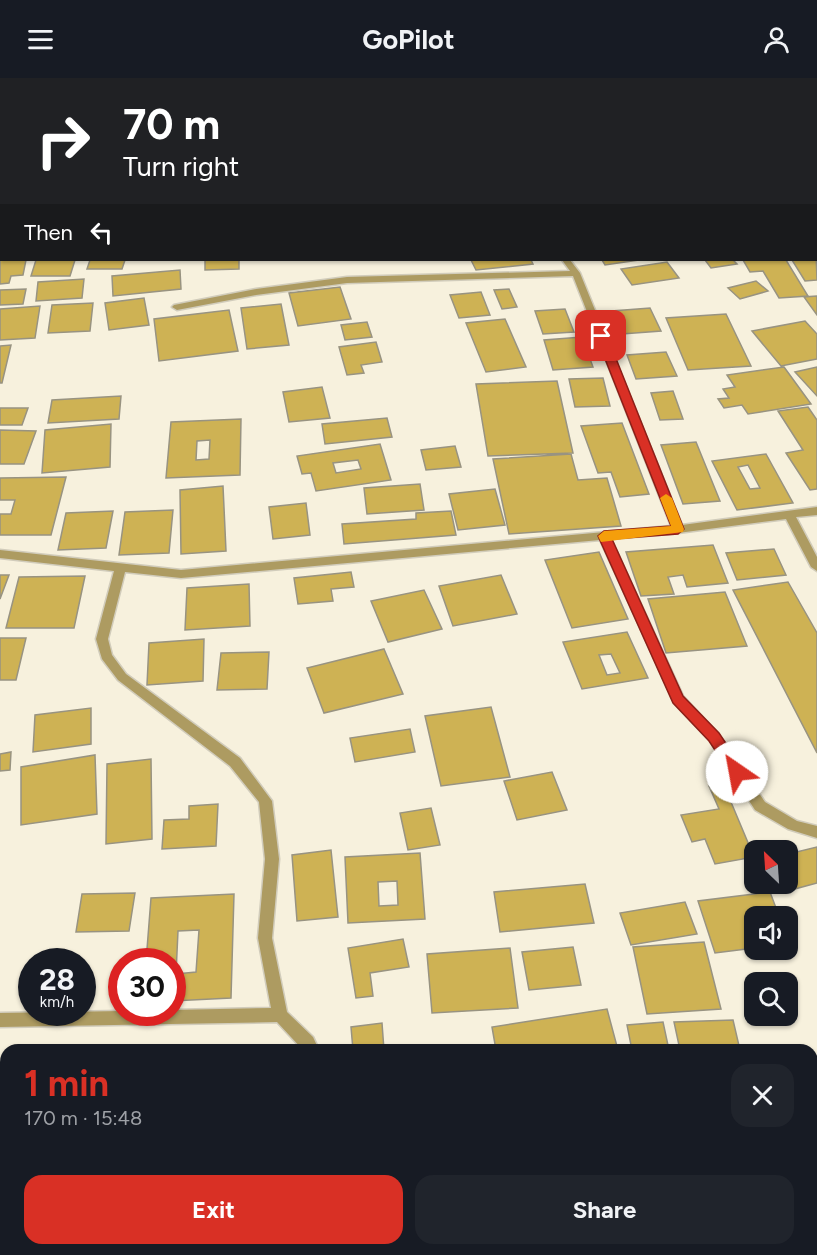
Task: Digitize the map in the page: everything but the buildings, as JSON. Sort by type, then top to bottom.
[{"type":"street","points":[[567,261],[576,273],[678,529]]},
{"type":"street","points":[[177,307],[256,292],[347,280],[576,273]]},
{"type":"street","points":[[0,554],[181,574],[678,529],[817,511]]},
{"type":"street","points":[[790,516],[817,567]]},
{"type":"street","points":[[604,536],[678,699],[714,737],[760,806],[793,825],[817,832]]},
{"type":"street","points":[[121,567],[102,639],[106,656],[122,677],[235,762],[265,801],[272,859],[265,938],[280,1015],[309,1044]]},
{"type":"street","points":[[0,1020],[280,1015]]},
{"type":"slow traffic","points":[[605,539],[604,536],[678,529],[666,498]]},
{"type":"route","points":[[601,336],[678,529],[604,536],[678,699],[714,737],[737,772]]}]
